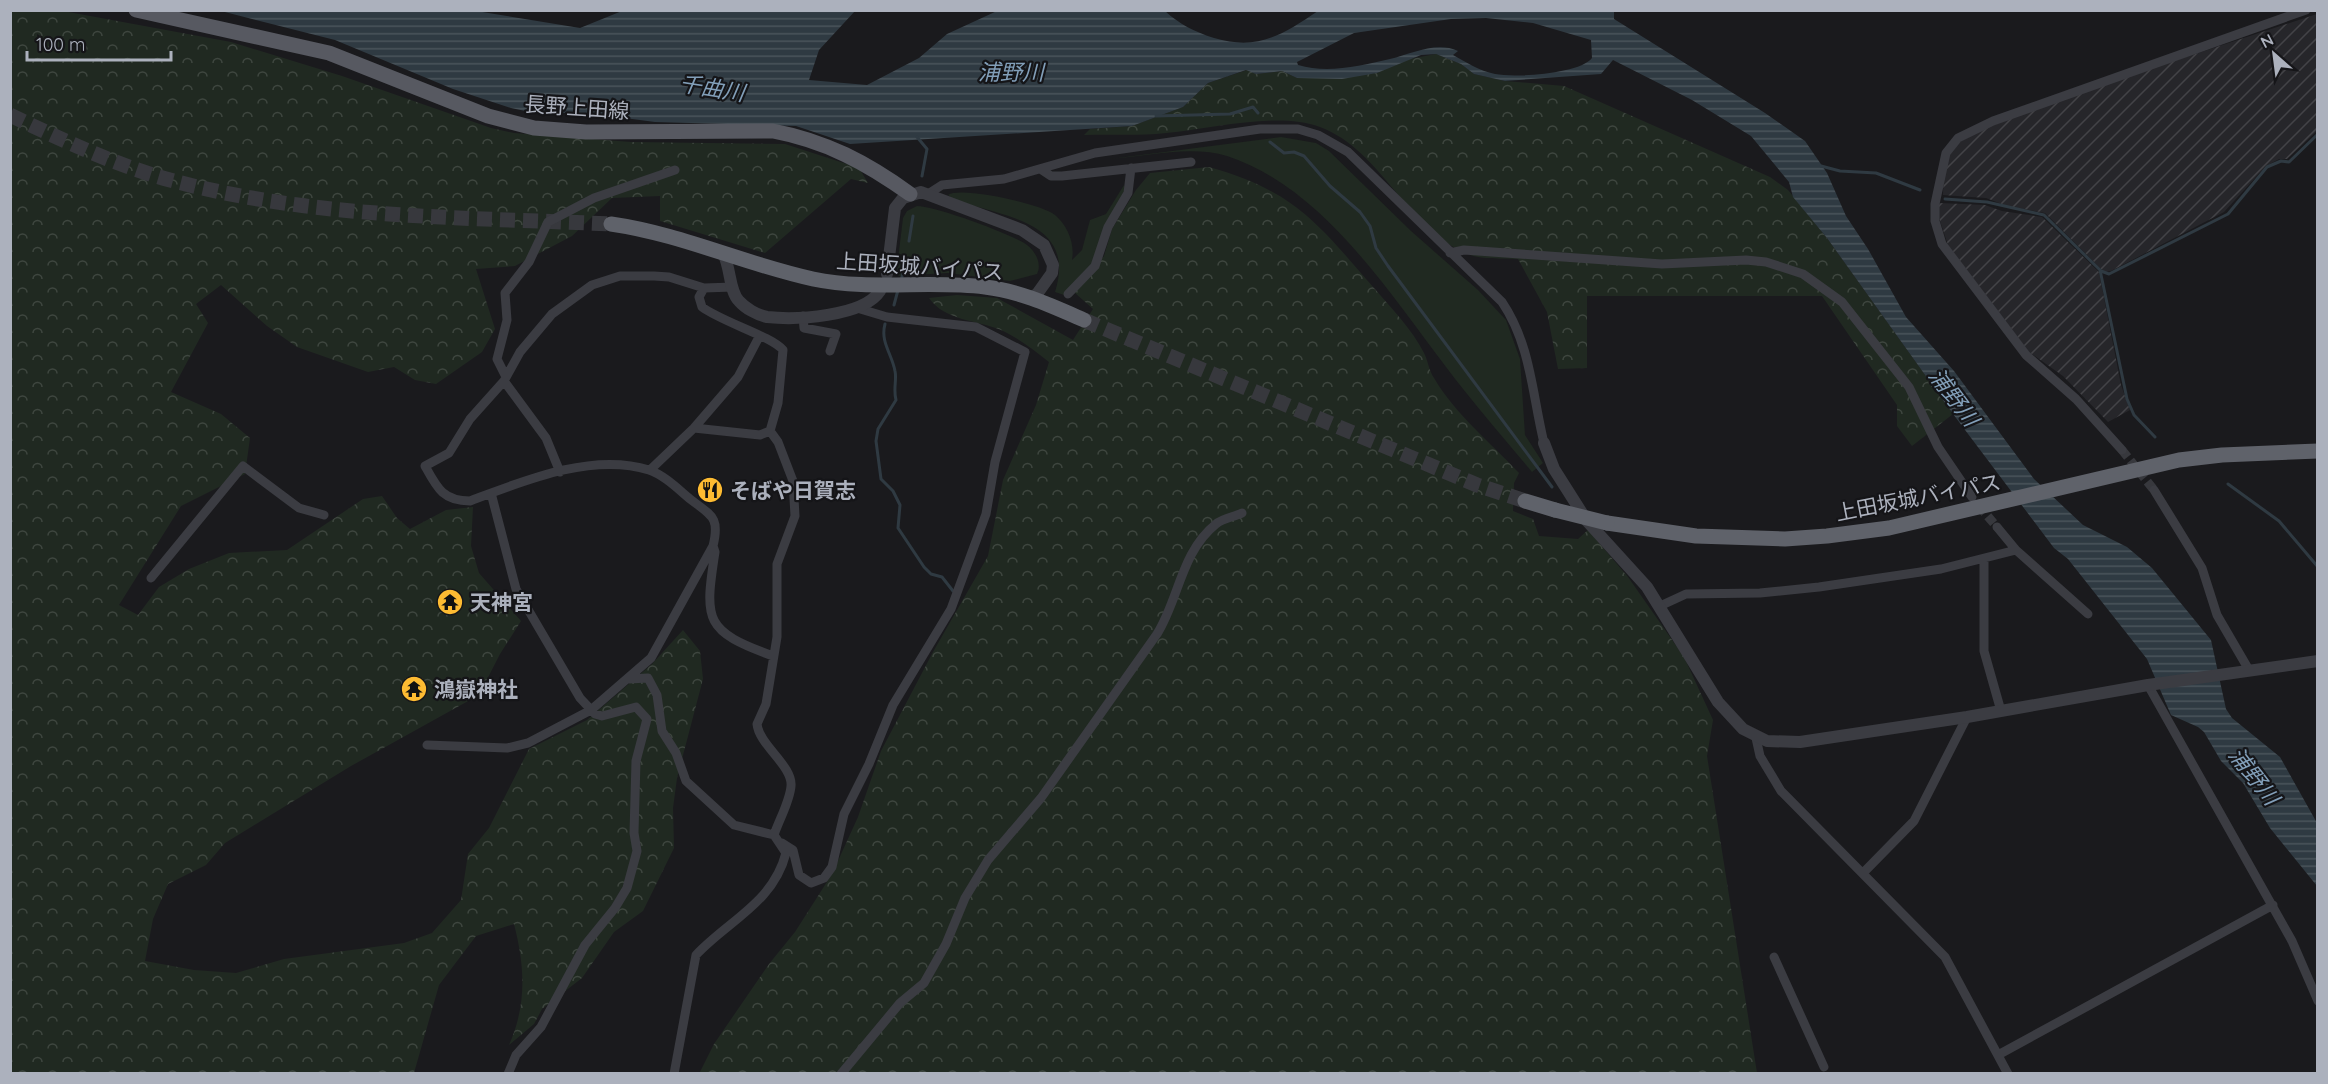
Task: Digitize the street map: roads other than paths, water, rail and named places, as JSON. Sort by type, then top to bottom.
[{"type":"highway","name":"上田坂城バイパス","points":[[611,224],[676,236],[752,263],[814,279],[852,285],[983,287],[1031,297],[1084,320]]},
{"type":"highway","name":"上田坂城バイパス","points":[[1526,501],[1607,523],[1696,536],[1785,539],[1889,528],[2199,457],[2318,451]]},
{"type":"main road","name":"長野上田線","points":[[136,10],[329,53],[488,116],[534,128],[586,132],[773,131],[793,135],[859,159],[909,194]]},
{"type":"street","points":[[2122,450],[2076,399],[2032,361],[1949,255],[1935,221],[1935,204],[1944,158],[1958,138],[1976,127],[2306,10]]},
{"type":"street","points":[[928,194],[942,185],[1004,179],[1095,153],[1260,129],[1298,129],[1318,135],[1348,152],[1450,253],[1490,288],[1515,321],[1528,356],[1544,443],[1554,469],[1587,521],[1634,570],[1660,606],[1718,702],[1743,729],[1756,738],[1778,743],[1800,742],[1967,717],[2151,685],[2318,661]]},
{"type":"street","points":[[1042,170],[1051,176],[1062,176],[1191,162]]},
{"type":"street","points":[[1068,294],[1095,266],[1108,227],[1128,193],[1131,168]]},
{"type":"street","points":[[560,472],[546,438],[505,379],[497,359],[507,320],[504,297],[506,290],[529,262],[545,225],[594,198],[675,170]]},
{"type":"street","points":[[887,274],[893,216],[898,203],[914,192],[928,194],[1037,238],[1050,255],[1053,265],[1048,280],[1037,294],[1031,297]]},
{"type":"street","points":[[1450,253],[1464,250],[1662,264],[1746,260],[1766,262],[1803,274],[1842,302],[1909,387],[1938,447],[1972,497]]},
{"type":"street","points":[[723,253],[730,267],[734,295],[740,303],[766,317],[832,315],[873,302],[880,291]]},
{"type":"street","points":[[733,287],[736,273],[752,263]]},
{"type":"street","points":[[427,745],[507,748],[528,743],[591,710],[651,658],[713,546],[717,528],[715,519],[666,479],[650,470],[629,466],[592,466],[560,472],[471,501],[458,501],[445,496],[425,466],[449,453],[470,419],[505,379],[520,352],[552,314],[566,307],[582,291],[602,280],[620,276],[669,277],[704,288],[733,287]]},
{"type":"street","points":[[1048,280],[1055,308]]},
{"type":"street","points":[[704,288],[699,297],[702,307],[759,337],[777,343],[783,350],[778,403],[770,431],[786,460],[793,481],[795,516],[777,564],[777,637],[766,704],[758,729],[790,777],[792,786],[774,835]]},
{"type":"street","points":[[626,680],[648,678],[654,685],[662,731],[676,753],[686,781],[698,794],[734,825],[774,835],[793,850],[799,875],[811,883],[824,878],[832,867],[844,814],[869,764],[893,705],[951,609],[986,514],[995,462],[1025,352],[976,327],[887,317],[857,308]]},
{"type":"street","points":[[803,316],[804,328],[836,334],[830,351]]},
{"type":"street","points":[[650,470],[694,428],[738,376],[759,337]]},
{"type":"street","points":[[694,428],[760,435],[770,431]]},
{"type":"street","points":[[150,578],[243,466],[299,508],[324,515]]},
{"type":"street","points":[[2154,490],[2202,568],[2217,615],[2249,670]]},
{"type":"street","points":[[491,493],[516,588],[580,698],[591,710],[602,716],[636,706],[647,719],[636,761],[634,818],[637,851],[634,869],[622,897],[585,945],[541,1027],[516,1054],[508,1074]]},
{"type":"street","points":[[841,1074],[900,1003],[924,983],[946,944],[974,882],[988,860],[1041,798],[1157,634],[1171,608],[1173,595],[1186,563],[1216,524],[1242,513]]},
{"type":"street","points":[[1996,526],[2016,550],[2088,614]]},
{"type":"street","points":[[713,546],[715,552],[709,592],[711,617],[717,628],[734,642],[773,656]]},
{"type":"street","points":[[1660,606],[1686,594],[1760,593],[1819,587],[1941,569],[2016,550]]},
{"type":"street","points":[[1984,559],[1984,651],[2001,711]]},
{"type":"street","points":[[2151,685],[2273,905],[2305,967],[2318,1001]]},
{"type":"street","points":[[1864,872],[1914,821],[1967,717]]},
{"type":"street","points":[[1756,738],[1760,756],[1781,791],[1864,872],[1945,957],[2008,1074]]},
{"type":"street","points":[[674,1074],[696,955],[756,905],[769,891],[783,866],[786,854],[782,843]]},
{"type":"street","points":[[1998,1055],[2273,905]]},
{"type":"street","points":[[1774,957],[1824,1067]]},
{"type":"water","name":"浦野川","points":[[221,11],[476,11],[580,28],[622,11],[855,11],[819,50],[809,80],[867,85],[919,58],[947,34],[997,11],[1165,11],[1182,24],[1200,33],[1230,42],[1244,43],[1281,34],[1318,11],[1614,11],[1614,19],[1765,113],[1805,141],[1827,173],[1846,216],[1868,249],[1906,317],[1954,371],[2034,479],[2083,525],[2127,547],[2152,568],[2211,640],[2226,709],[2232,718],[2280,757],[2317,823],[2317,886],[2270,828],[2243,783],[2221,761],[2204,732],[2171,715],[2147,659],[2068,559],[2054,548],[1953,414],[1827,238],[1793,197],[1789,182],[1751,136],[1692,100],[1613,60],[1601,74],[1505,81],[1474,74],[1461,64],[1436,54],[1421,55],[1377,73],[1342,79],[1297,78],[1282,71],[1256,74],[1246,70],[1208,83],[1183,107],[1132,126],[850,144],[796,126],[655,122],[587,113],[535,113],[511,108],[453,89],[335,40]],"holes":[[[1486,18],[1533,23],[1591,40],[1592,58],[1574,68],[1561,71],[1516,75],[1484,71],[1453,55],[1458,51],[1441,47],[1344,68],[1309,68],[1298,65],[1297,62],[1354,33],[1451,19]]]},
{"type":"waterway","points":[[1156,116],[1230,114],[1253,107],[1258,113]]},
{"type":"waterway","points":[[2101,271],[2109,274],[2228,214],[2267,167],[2281,161],[2289,162],[2318,134]]},
{"type":"waterway","points":[[917,137],[927,149],[922,176]]},
{"type":"waterway","points":[[1270,142],[1284,153],[1294,152],[1304,156],[1330,186],[1360,212],[1370,226],[1376,248],[1388,266],[1552,487]]},
{"type":"waterway","points":[[1821,166],[1840,171],[1876,173],[1920,190]]},
{"type":"waterway","points":[[1945,199],[1987,202],[2044,215],[2100,270],[2127,399],[2134,415],[2155,437]]},
{"type":"waterway","points":[[909,241],[913,216]]},
{"type":"waterway","points":[[901,281],[905,264]]},
{"type":"waterway","points":[[894,305],[898,290]]},
{"type":"waterway","points":[[885,324],[885,342],[894,365],[896,400],[878,429],[876,441],[881,479],[893,491],[900,505],[898,528],[924,567],[931,574],[942,577],[953,591]]},
{"type":"waterway","points":[[2228,484],[2279,521],[2318,567]]},
{"type":"tunnel","points":[[10,115],[69,143],[129,167],[224,193],[279,202],[389,214],[611,224]]},
{"type":"tunnel","points":[[1084,320],[1477,485],[1525,501]]},
{"type":"tunnel","points":[[2122,450],[2154,490]]},
{"type":"tunnel","points":[[1979,506],[1997,527]]},
{"type":"place","name":"そばや日賀志","points":[[710,490]]},
{"type":"place","name":"天神宮","points":[[450,602]]},
{"type":"place","name":"鴻嶽神社","points":[[414,689]]},
{"type":"water label","name":"千曲川","points":[[712,88]]}]
